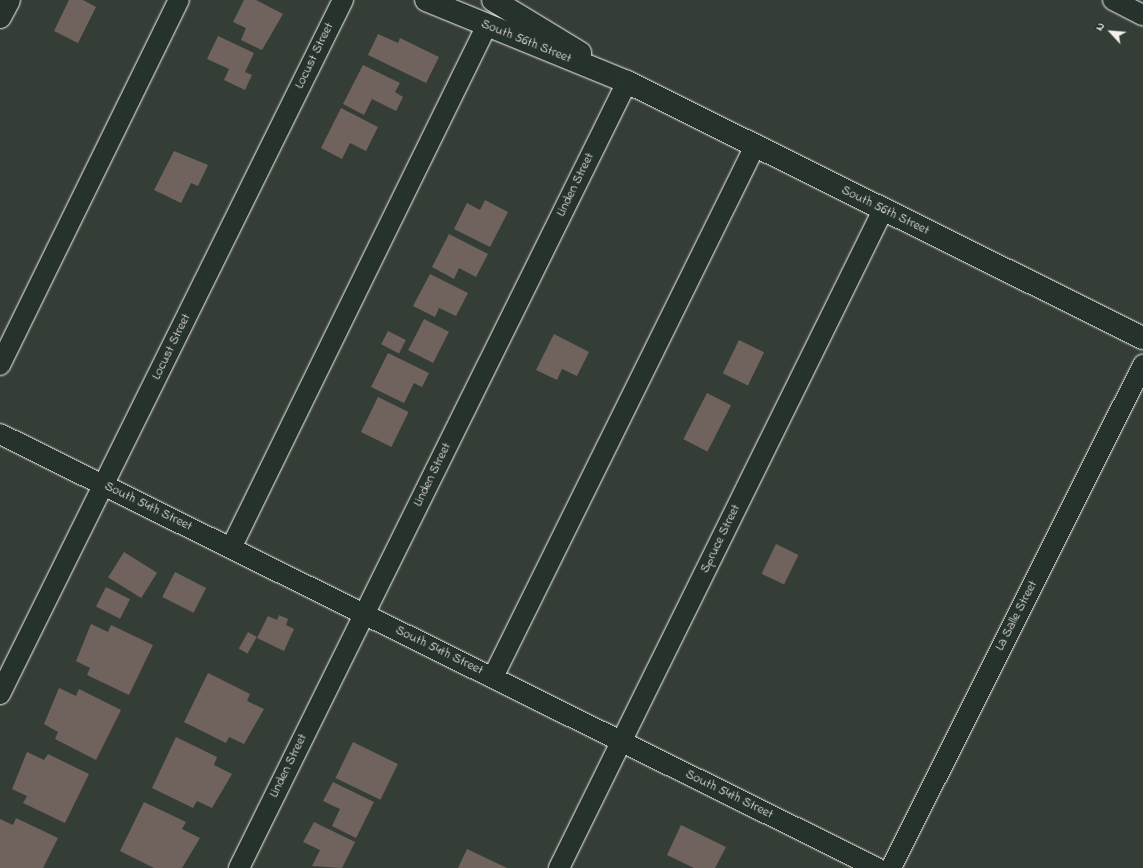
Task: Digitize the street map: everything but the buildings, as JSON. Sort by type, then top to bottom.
[{"type":"main road","points":[[0,17],[9,0]]},
{"type":"main road","name":"South 56th Street","points":[[426,0],[486,27],[627,82]]},
{"type":"main road","name":"South 56th Street","points":[[493,0],[627,82],[1143,338]]},
{"type":"street","points":[[0,365],[179,0]]},
{"type":"street","name":"Locust Street","points":[[0,694],[343,0]]},
{"type":"street","points":[[1113,0],[1143,15]]},
{"type":"street","points":[[231,548],[486,27]]},
{"type":"street","name":"Linden Street","points":[[239,868],[627,82]]},
{"type":"street","points":[[493,677],[755,146]]},
{"type":"street","name":"Spruce Street","points":[[559,868],[883,210]]},
{"type":"street","name":"La Salle Street","points":[[891,868],[1143,365]]},
{"type":"street","name":"South 54th Street","points":[[0,434],[878,868]]}]
